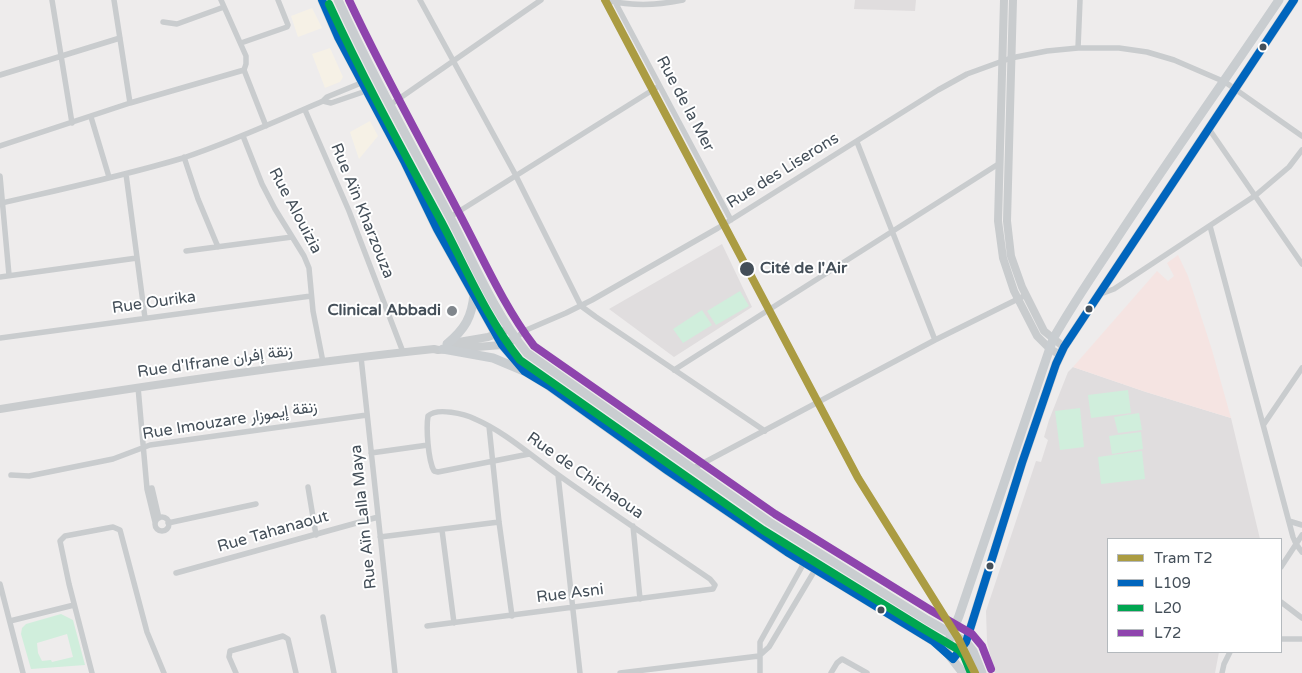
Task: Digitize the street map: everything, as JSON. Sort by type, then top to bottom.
[{"type":"main road","points":[[322,0],[338,37],[404,161],[437,229],[502,344],[524,371]]},
{"type":"main road","points":[[338,0],[367,62],[509,329],[515,339],[533,359],[609,410],[692,470],[813,550],[966,642],[973,651],[982,673]]},
{"type":"main road","points":[[945,650],[952,635],[1051,343],[1067,314],[1143,198],[1280,0]]},
{"type":"main road","points":[[953,659],[966,642],[1022,463],[1062,351],[1294,0]]},
{"type":"main road","points":[[442,347],[462,330],[473,310],[474,294]]},
{"type":"main road","points":[[442,347],[493,358],[524,371],[549,386],[692,488],[804,563],[934,641],[945,650],[963,673]]},
{"type":"street","points":[[52,0],[72,123]]},
{"type":"street","points":[[114,0],[130,103]]},
{"type":"street","points":[[222,0],[247,60],[244,70],[266,126]]},
{"type":"street","points":[[241,43],[287,27],[288,25],[278,0]]},
{"type":"street","points":[[420,0],[514,172],[515,178],[581,306],[765,431]]},
{"type":"street","points":[[390,105],[541,0]]},
{"type":"street","points":[[604,0],[630,5],[683,0]]},
{"type":"street","points":[[1004,0],[999,234],[1006,270],[1037,336],[1062,351]]},
{"type":"street","points":[[1013,0],[1007,221],[1011,256],[1018,278],[1051,343]]},
{"type":"street","points":[[1078,48],[1080,0]]},
{"type":"street","name":"Rue de la Mer","points":[[615,1],[731,220]]},
{"type":"street","points":[[163,22],[177,24],[224,7]]},
{"type":"street","points":[[0,75],[120,38]]},
{"type":"street","name":"Rue des Liserons","points":[[515,339],[524,331],[581,306],[731,220],[938,90],[967,74],[1011,58],[1047,51],[1078,48],[1120,48],[1147,52],[1187,65],[1225,82],[1302,136]]},
{"type":"street","points":[[0,146],[130,103],[244,70]]},
{"type":"street","points":[[2,203],[126,174],[184,157],[243,136],[324,101],[327,97],[361,82]]},
{"type":"street","points":[[450,217],[659,86]]},
{"type":"street","points":[[324,101],[331,103],[366,91]]},
{"type":"street","name":"Rue Aïn Kharzouza","points":[[304,110],[349,211],[403,352]]},
{"type":"street","points":[[91,117],[109,177]]},
{"type":"street","points":[[1209,129],[1302,264]]},
{"type":"street","name":"Rue Alouizia","points":[[243,136],[267,192],[309,268],[311,296],[323,362]]},
{"type":"street","points":[[857,142],[935,340]]},
{"type":"street","points":[[1098,295],[1114,289],[1256,195],[1289,168],[1302,150]]},
{"type":"street","points":[[184,157],[198,199],[218,247]]},
{"type":"street","points":[[674,370],[1000,163]]},
{"type":"street","points":[[126,174],[145,318]]},
{"type":"street","points":[[0,176],[9,275]]},
{"type":"street","points":[[1210,226],[1289,521],[1296,544],[1302,552]]},
{"type":"street","points":[[186,251],[292,238]]},
{"type":"street","points":[[0,276],[137,258]]},
{"type":"street","points":[[692,470],[935,340],[1026,295]]},
{"type":"street","name":"Rue Ourika","points":[[0,338],[311,296]]},
{"type":"street","points":[[509,329],[524,331]]},
{"type":"street","name":"Rue d'Ifrane زنقة إفران","points":[[442,347],[509,329]]},
{"type":"street","name":"Rue d'Ifrane زنقة إفران","points":[[0,408],[323,362],[442,347],[502,344],[515,339]]},
{"type":"street","name":"Rue Aïn Lalla Maya","points":[[362,358],[366,415],[395,673]]},
{"type":"street","points":[[1264,424],[1302,368]]},
{"type":"street","points":[[138,387],[142,447],[157,520],[156,528],[161,531],[167,529],[168,523],[165,518],[157,520]]},
{"type":"street","name":"Rue de Chichaoua","points":[[428,445],[427,420],[431,413],[459,413],[490,426],[710,579],[714,585]]},
{"type":"street","name":"Rue Imouzare زنقة إيموزار","points":[[11,475],[29,476],[112,459],[132,453],[142,447],[366,415]]},
{"type":"street","points":[[490,426],[499,522],[512,616]]},
{"type":"street","points":[[371,454],[428,445],[432,468],[438,472],[529,454]]},
{"type":"street","points":[[558,475],[580,673]]},
{"type":"street","points":[[308,486],[316,535]]},
{"type":"street","points":[[168,523],[256,504]]},
{"type":"street","name":"Rue Tahanaout","points":[[176,574],[378,517]]},
{"type":"street","points":[[1289,521],[1302,525]]},
{"type":"street","points":[[380,537],[499,522]]},
{"type":"street","points":[[632,526],[640,599]]},
{"type":"street","points":[[92,673],[60,541],[64,536],[116,527],[120,530],[146,632],[164,673]]},
{"type":"street","points":[[442,530],[454,623]]},
{"type":"street","points":[[1282,565],[1302,535]]},
{"type":"street","points":[[760,673],[760,642],[804,563]]},
{"type":"street","points":[[620,673],[759,656],[769,647],[815,570]]},
{"type":"street","points":[[0,584],[23,673]]},
{"type":"street","name":"Rue Asni","points":[[427,626],[709,590],[713,589],[714,585]]},
{"type":"street","points":[[1282,603],[1302,618]]},
{"type":"street","points":[[10,621],[74,604]]},
{"type":"street","points":[[0,613],[7,611]]},
{"type":"street","points":[[323,617],[334,673]]},
{"type":"street","points":[[236,673],[228,654],[231,650],[286,637],[296,673]]},
{"type":"street","points":[[1282,639],[1302,639]]},
{"type":"street","points":[[1222,673],[1230,653]]},
{"type":"street","points":[[831,673],[837,663],[846,660],[867,673]]},
{"type":"shaded area","points":[[855,0],[916,0],[915,11],[854,9]]},
{"type":"shaded area","points":[[312,8],[322,28],[298,37],[291,16]]},
{"type":"shaded area","points":[[330,48],[343,77],[340,82],[325,88],[312,54]]},
{"type":"shaded area","points":[[370,121],[378,136],[359,159],[350,132]]},
{"type":"shaded area","points":[[722,244],[752,307],[674,357],[609,309]]},
{"type":"shaded area","points":[[1178,255],[1188,276],[1212,350],[1231,418],[1073,367],[1157,271],[1168,281],[1174,276],[1167,263]]},
{"type":"shaded area","points":[[1073,367],[1231,418],[1260,538],[1107,538],[1107,653],[1219,653],[1215,673],[995,673],[987,642],[986,611],[1036,461],[1041,462],[1048,440],[1044,437],[1049,420],[1068,372]]},
{"type":"green space","points":[[740,291],[749,306],[716,325],[707,311]]},
{"type":"green space","points":[[702,310],[712,325],[683,343],[673,329]]},
{"type":"green space","points":[[1128,390],[1131,413],[1091,418],[1088,395]]},
{"type":"green space","points":[[1080,408],[1084,447],[1060,450],[1055,411]]},
{"type":"green space","points":[[1139,413],[1142,430],[1118,433],[1114,417]]},
{"type":"green space","points":[[1141,432],[1143,449],[1112,454],[1109,436]]},
{"type":"green space","points":[[1142,451],[1145,479],[1101,484],[1098,457]]},
{"type":"green space","points":[[61,614],[73,620],[85,665],[31,669],[21,634],[22,628],[26,624]],"holes":[[[67,634],[73,657],[52,662],[51,660],[42,661],[38,653],[37,643]]]},
{"type":"tram line","name":"T2","points":[[605,0],[858,478],[958,638],[975,673]]},
{"type":"transit line","name":"L109","points":[[322,0],[338,37],[404,161],[437,229],[502,345],[524,371],[549,386],[668,471],[787,552],[933,641],[953,659],[966,642],[1022,463],[1056,364],[1064,347],[1294,0]]},
{"type":"transit line","name":"L72","points":[[349,0],[389,81],[494,281],[534,346],[775,514],[972,634],[982,646],[991,669]]},
{"type":"transit line","name":"L20","points":[[329,4],[369,86],[477,292],[497,327],[520,360],[763,530],[959,650],[964,656],[971,673]]},
{"type":"place","name":"Cité de l'Air","points":[[747,269]]},
{"type":"place","name":"Clinical Abbadi","points":[[452,311]]}]
